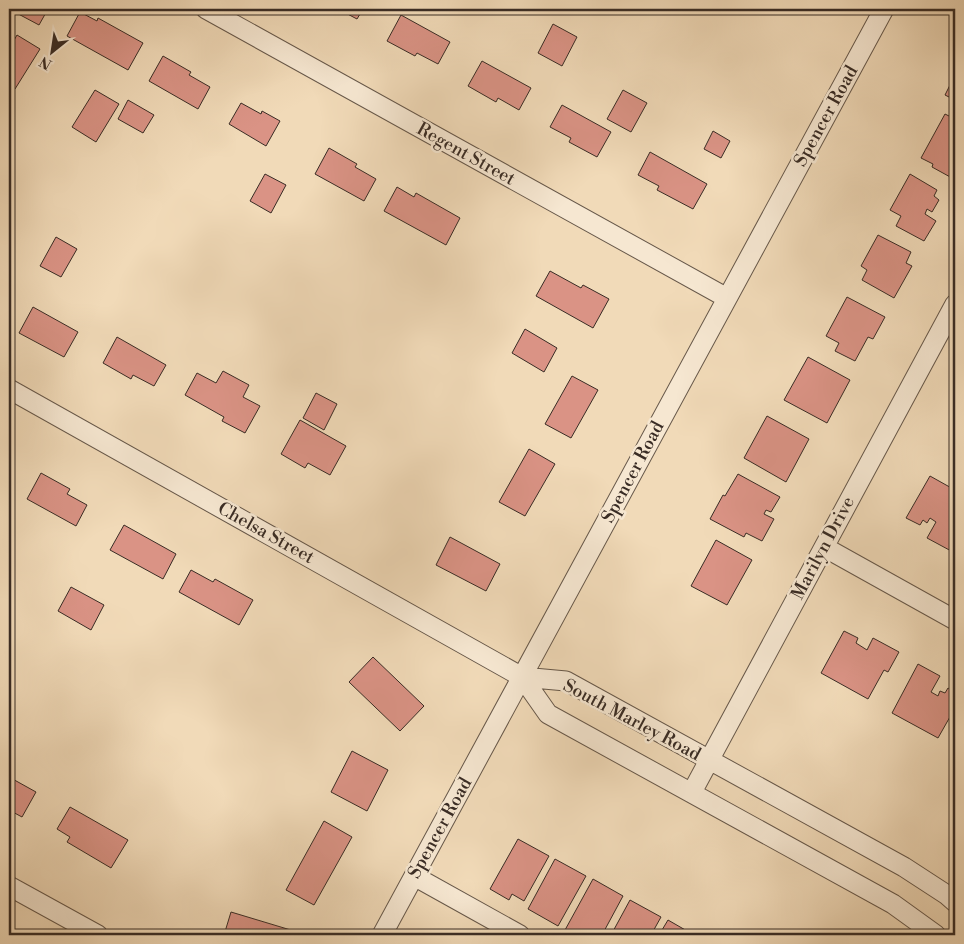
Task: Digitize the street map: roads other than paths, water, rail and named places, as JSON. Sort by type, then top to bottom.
[{"type":"street","name":"Regent Street","points":[[206,9],[727,298]]},
{"type":"street","name":"Spencer Road","points":[[382,935],[884,9]]},
{"type":"street","name":"Marilyn Drive","points":[[692,792],[955,304]]},
{"type":"street","name":"Chelsa Street","points":[[9,389],[522,677]]},
{"type":"street","points":[[824,547],[955,620]]},
{"type":"street","name":"South Marley Road","points":[[522,677],[566,681],[904,867],[947,894],[955,902]]},
{"type":"street","name":"South Marley Road","points":[[522,677],[548,714],[893,904],[936,935]]},
{"type":"street","points":[[414,876],[520,935]]},
{"type":"street","points":[[9,886],[98,935]]}]
